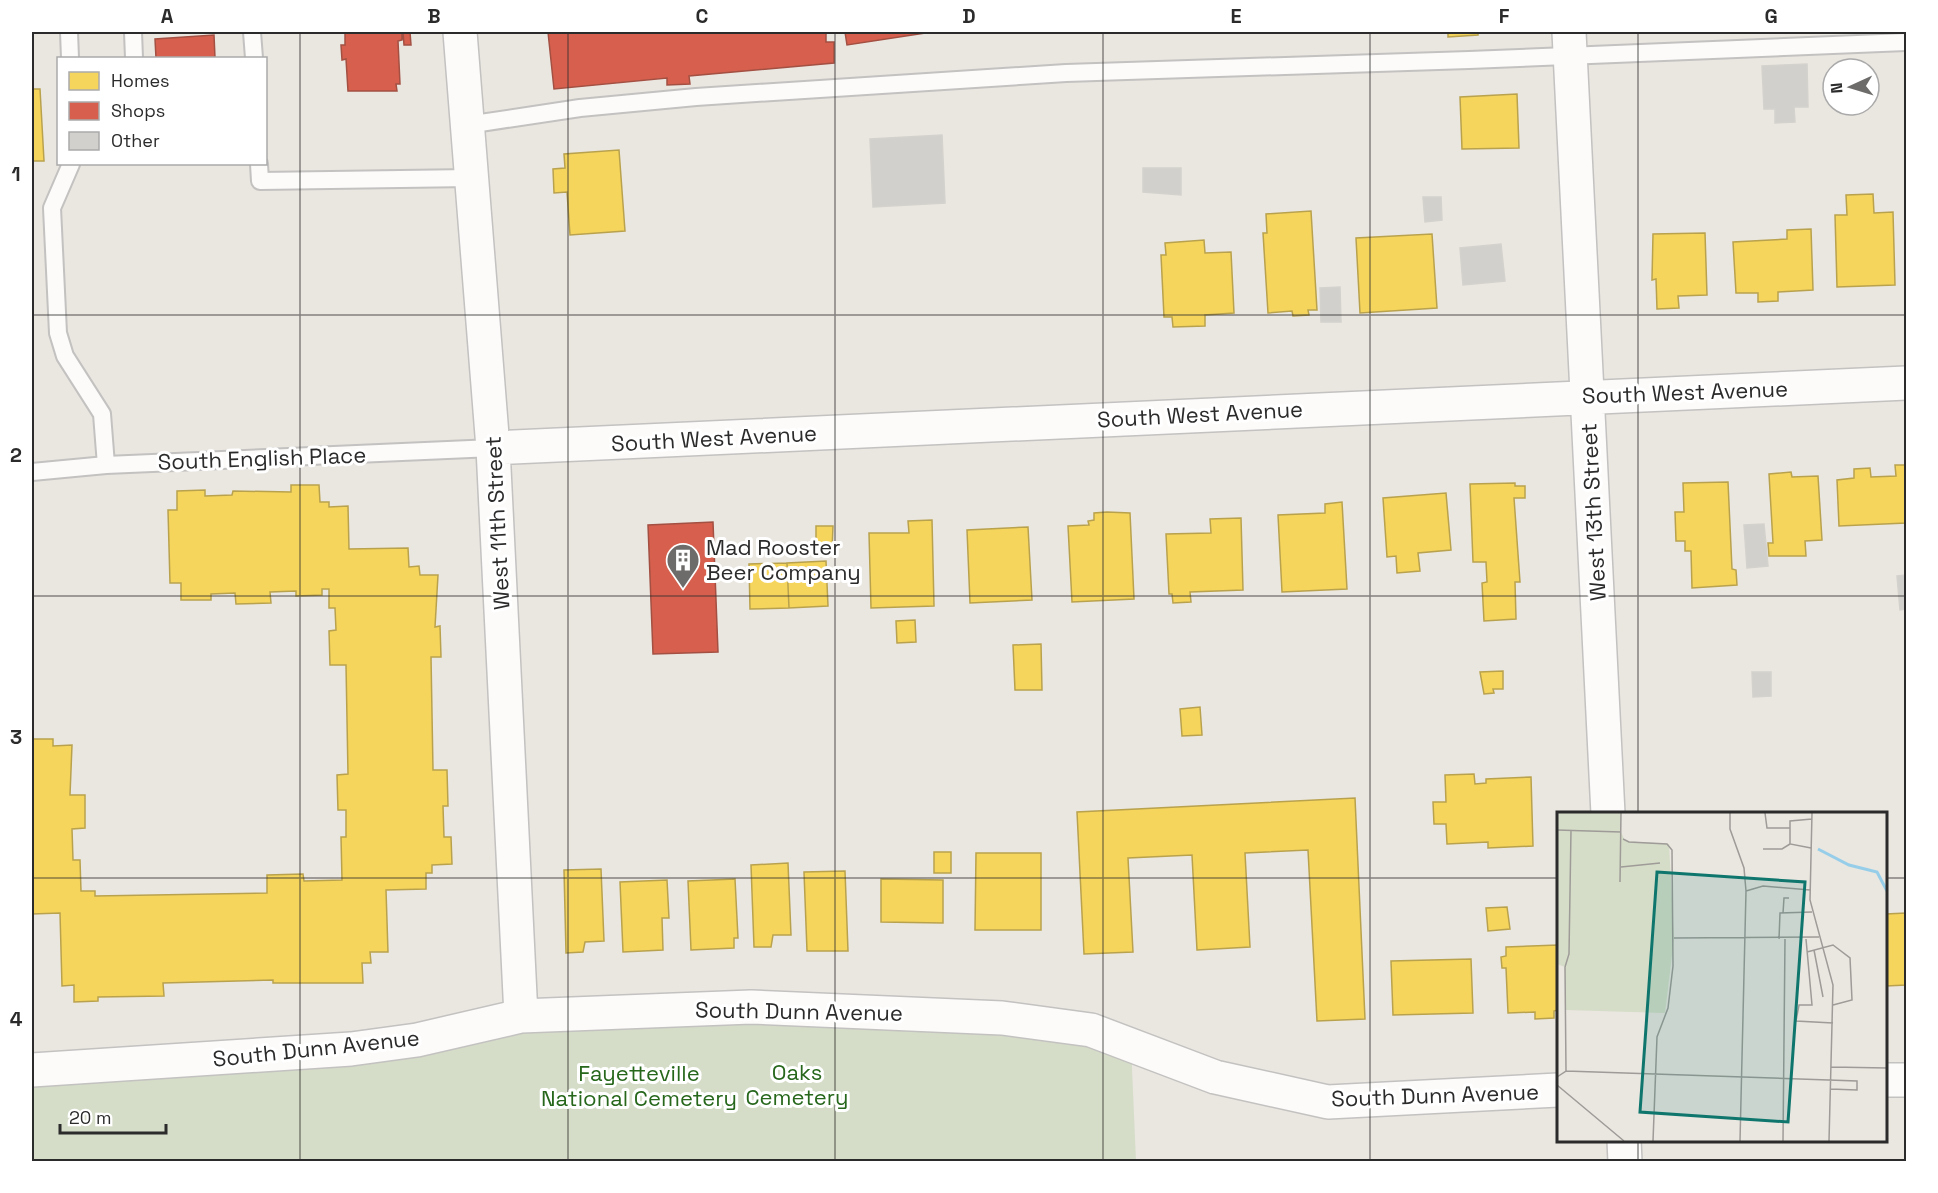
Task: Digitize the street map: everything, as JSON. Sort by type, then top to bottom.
[{"type":"street","name":"West 11th Street","points":[[460,32],[493,448],[521,1016]]},
{"type":"street","name":"West 13th Street","points":[[1570,44],[1608,812]]},
{"type":"street","name":"South West Avenue","points":[[493,448],[1906,383]]},
{"type":"street","name":"South Dunn Avenue","points":[[32,1070],[351,1049],[417,1040],[521,1016],[751,1007],[1002,1018],[1091,1030],[1215,1077],[1328,1102],[1557,1090]]},
{"type":"street","points":[[1887,1080],[1906,1080]]},
{"type":"street","points":[[1624,1142],[1625,1161]]},
{"type":"lane","points":[[69,32],[70,57]]},
{"type":"lane","points":[[133,32],[134,57]]},
{"type":"lane","points":[[252,32],[254,57]]},
{"type":"lane","points":[[467,125],[580,108],[696,97],[1066,73],[1570,44],[1906,42]]},
{"type":"lane","points":[[71,165],[52,208],[58,333],[64,357],[102,414],[106,465]]},
{"type":"lane","points":[[259,165],[260,181],[471,178]]},
{"type":"lane","name":"South English Place","points":[[32,472],[106,465],[493,448]]},
{"type":"green space","points":[[751,1007],[1131,1045],[1136,1161],[32,1162],[32,1070]]},
{"type":"building: Homes","points":[[1448,32],[1478,32],[1478,35],[1448,37]]},
{"type":"building: Homes","points":[[32,89],[40,89],[44,161],[32,161]]},
{"type":"building: Homes","points":[[1517,94],[1519,148],[1462,149],[1460,97]]},
{"type":"building: Homes","points":[[619,150],[625,231],[570,235],[567,192],[554,193],[553,169],[565,168],[564,154]]},
{"type":"building: Homes","points":[[1873,194],[1874,213],[1893,212],[1895,285],[1837,287],[1835,215],[1847,215],[1846,195]]},
{"type":"building: Homes","points":[[1311,211],[1317,310],[1308,310],[1309,315],[1293,316],[1292,311],[1268,313],[1263,233],[1267,233],[1266,214]]},
{"type":"building: Homes","points":[[1811,229],[1813,290],[1778,292],[1778,301],[1758,302],[1758,293],[1736,293],[1733,242],[1787,239],[1787,230]]},
{"type":"building: Homes","points":[[1705,233],[1707,295],[1678,296],[1679,308],[1657,309],[1656,279],[1652,280],[1653,234]]},
{"type":"building: Homes","points":[[1432,234],[1437,308],[1360,313],[1356,238]]},
{"type":"building: Homes","points":[[1204,240],[1205,253],[1231,252],[1234,313],[1205,315],[1205,326],[1173,327],[1172,317],[1164,317],[1161,255],[1166,255],[1165,243]]},
{"type":"building: Homes","points":[[1895,465],[1906,465],[1906,523],[1839,526],[1837,480],[1854,478],[1854,469],[1870,468],[1871,477],[1896,476]]},
{"type":"building: Homes","points":[[1791,472],[1792,477],[1818,476],[1822,540],[1805,541],[1806,556],[1769,556],[1768,543],[1773,543],[1769,474]]},
{"type":"building: Homes","points":[[1728,482],[1732,569],[1736,570],[1737,585],[1692,588],[1691,551],[1685,551],[1685,541],[1676,541],[1675,512],[1684,512],[1683,483]]},
{"type":"building: Homes","points":[[1515,483],[1515,486],[1525,486],[1525,498],[1514,498],[1520,582],[1515,582],[1516,619],[1484,621],[1482,583],[1487,582],[1486,562],[1473,562],[1470,484]]},
{"type":"building: Homes","points":[[291,485],[319,485],[320,502],[329,502],[329,507],[348,506],[349,549],[408,548],[409,567],[419,566],[420,575],[438,575],[435,627],[440,626],[441,657],[431,657],[433,770],[447,770],[448,806],[443,806],[444,837],[451,837],[452,864],[432,865],[432,873],[426,873],[426,889],[386,890],[388,952],[370,952],[371,963],[362,963],[363,983],[273,983],[273,980],[163,983],[164,996],[98,997],[98,1001],[74,1002],[74,985],[62,986],[60,913],[32,914],[32,739],[53,739],[53,746],[72,745],[70,795],[85,795],[85,828],[72,829],[73,860],[80,860],[81,891],[95,891],[95,896],[267,893],[267,875],[303,874],[304,881],[342,880],[341,837],[346,837],[346,810],[338,810],[337,775],[348,774],[346,665],[330,665],[329,631],[336,630],[335,608],[329,608],[329,589],[322,589],[322,595],[296,596],[296,591],[270,592],[271,603],[236,604],[235,593],[211,594],[211,600],[181,600],[181,583],[170,583],[168,510],[177,510],[177,491],[205,490],[205,496],[232,495],[233,491],[291,492]]},
{"type":"building: Homes","points":[[1446,493],[1451,550],[1418,553],[1420,571],[1397,573],[1396,556],[1387,557],[1383,498]]},
{"type":"building: Homes","points":[[1342,502],[1347,589],[1282,592],[1278,515],[1325,513],[1325,504]]},
{"type":"building: Homes","points":[[1094,513],[1130,513],[1134,599],[1072,602],[1068,526],[1089,525],[1088,521],[1094,520]]},
{"type":"building: Homes","points":[[1241,518],[1243,590],[1190,592],[1191,602],[1173,603],[1172,594],[1169,594],[1166,534],[1211,533],[1210,519]]},
{"type":"building: Homes","points":[[932,520],[934,606],[871,608],[869,533],[909,533],[908,521]]},
{"type":"building: Homes","points":[[816,526],[833,526],[832,550],[816,550]]},
{"type":"building: Homes","points":[[1028,527],[1032,600],[970,603],[967,530]]},
{"type":"building: Homes","points":[[826,561],[828,606],[789,608],[787,563]]},
{"type":"building: Homes","points":[[787,563],[789,608],[750,609],[749,564]]},
{"type":"building: Homes","points":[[915,620],[916,642],[897,643],[896,621]]},
{"type":"building: Homes","points":[[1041,644],[1042,690],[1015,690],[1013,645]]},
{"type":"building: Homes","points":[[1503,671],[1503,689],[1493,689],[1494,693],[1484,694],[1480,672]]},
{"type":"building: Homes","points":[[1200,707],[1202,735],[1182,736],[1180,709]]},
{"type":"building: Homes","points":[[1474,774],[1475,784],[1486,783],[1486,779],[1531,777],[1533,846],[1488,848],[1488,842],[1447,844],[1446,824],[1434,824],[1433,802],[1446,802],[1445,775]]},
{"type":"building: Homes","points":[[1355,798],[1365,1019],[1317,1021],[1308,850],[1245,853],[1250,947],[1197,950],[1192,855],[1128,858],[1133,952],[1084,954],[1077,812]]},
{"type":"building: Homes","points":[[934,852],[951,852],[951,873],[934,873]]},
{"type":"building: Homes","points":[[976,853],[1041,853],[1041,930],[975,930]]},
{"type":"building: Homes","points":[[788,863],[791,935],[773,935],[771,947],[754,947],[751,865]]},
{"type":"building: Homes","points":[[601,869],[604,941],[585,942],[583,952],[566,953],[564,870]]},
{"type":"building: Homes","points":[[845,871],[848,951],[807,951],[804,872]]},
{"type":"building: Homes","points":[[735,879],[738,938],[734,938],[734,948],[691,950],[688,881]]},
{"type":"building: Homes","points":[[881,879],[943,880],[943,923],[881,922]]},
{"type":"building: Homes","points":[[667,880],[669,918],[662,918],[663,950],[623,952],[620,882]]},
{"type":"building: Homes","points":[[1507,907],[1510,929],[1488,931],[1486,908]]},
{"type":"building: Homes","points":[[1906,913],[1906,985],[1887,986],[1887,914]]},
{"type":"building: Homes","points":[[1557,945],[1557,1010],[1554,1011],[1554,1018],[1535,1019],[1535,1012],[1508,1013],[1506,968],[1502,968],[1501,957],[1506,956],[1506,947]]},
{"type":"building: Homes","points":[[1471,959],[1473,1013],[1393,1015],[1391,961]]},
{"type":"building: Shops","points":[[345,32],[402,32],[402,40],[398,41],[400,84],[396,84],[397,91],[348,91],[346,59],[342,60],[341,45],[345,45]]},
{"type":"building: Shops","points":[[403,32],[410,32],[411,45],[404,45]]},
{"type":"building: Shops","points":[[548,32],[826,32],[826,42],[834,42],[834,63],[689,76],[690,84],[667,85],[667,78],[554,89]]},
{"type":"building: Shops","points":[[845,32],[932,32],[847,45]]},
{"type":"building: Shops","points":[[214,35],[215,57],[156,57],[155,39]]},
{"type":"building: Shops","name":"Mad Rooster Beer Company","points":[[713,522],[718,652],[653,654],[648,525]]},
{"type":"building: Other","points":[[1807,64],[1808,107],[1794,107],[1795,122],[1775,123],[1775,109],[1764,109],[1762,66]]},
{"type":"building: Other","points":[[942,135],[945,203],[873,207],[870,139]]},
{"type":"building: Other","points":[[1143,168],[1181,168],[1181,195],[1143,192]]},
{"type":"building: Other","points":[[1423,197],[1441,197],[1442,220],[1425,222]]},
{"type":"building: Other","points":[[1501,244],[1505,281],[1463,285],[1460,248]]},
{"type":"building: Other","points":[[1340,287],[1341,322],[1321,322],[1320,288]]},
{"type":"building: Other","points":[[1764,524],[1768,566],[1747,568],[1744,525]]},
{"type":"building: Other","points":[[1906,575],[1906,609],[1900,610],[1897,576]]},
{"type":"building: Other","points":[[1752,672],[1771,672],[1771,696],[1753,697]]},
{"type":"place","name":"Mad Rooster Beer Company","points":[[683,589]]},
{"type":"park label","name":"Oaks Cemetery","points":[[797,1084]]},
{"type":"park label","name":"Fayetteville National Cemetery","points":[[639,1086]]}]
